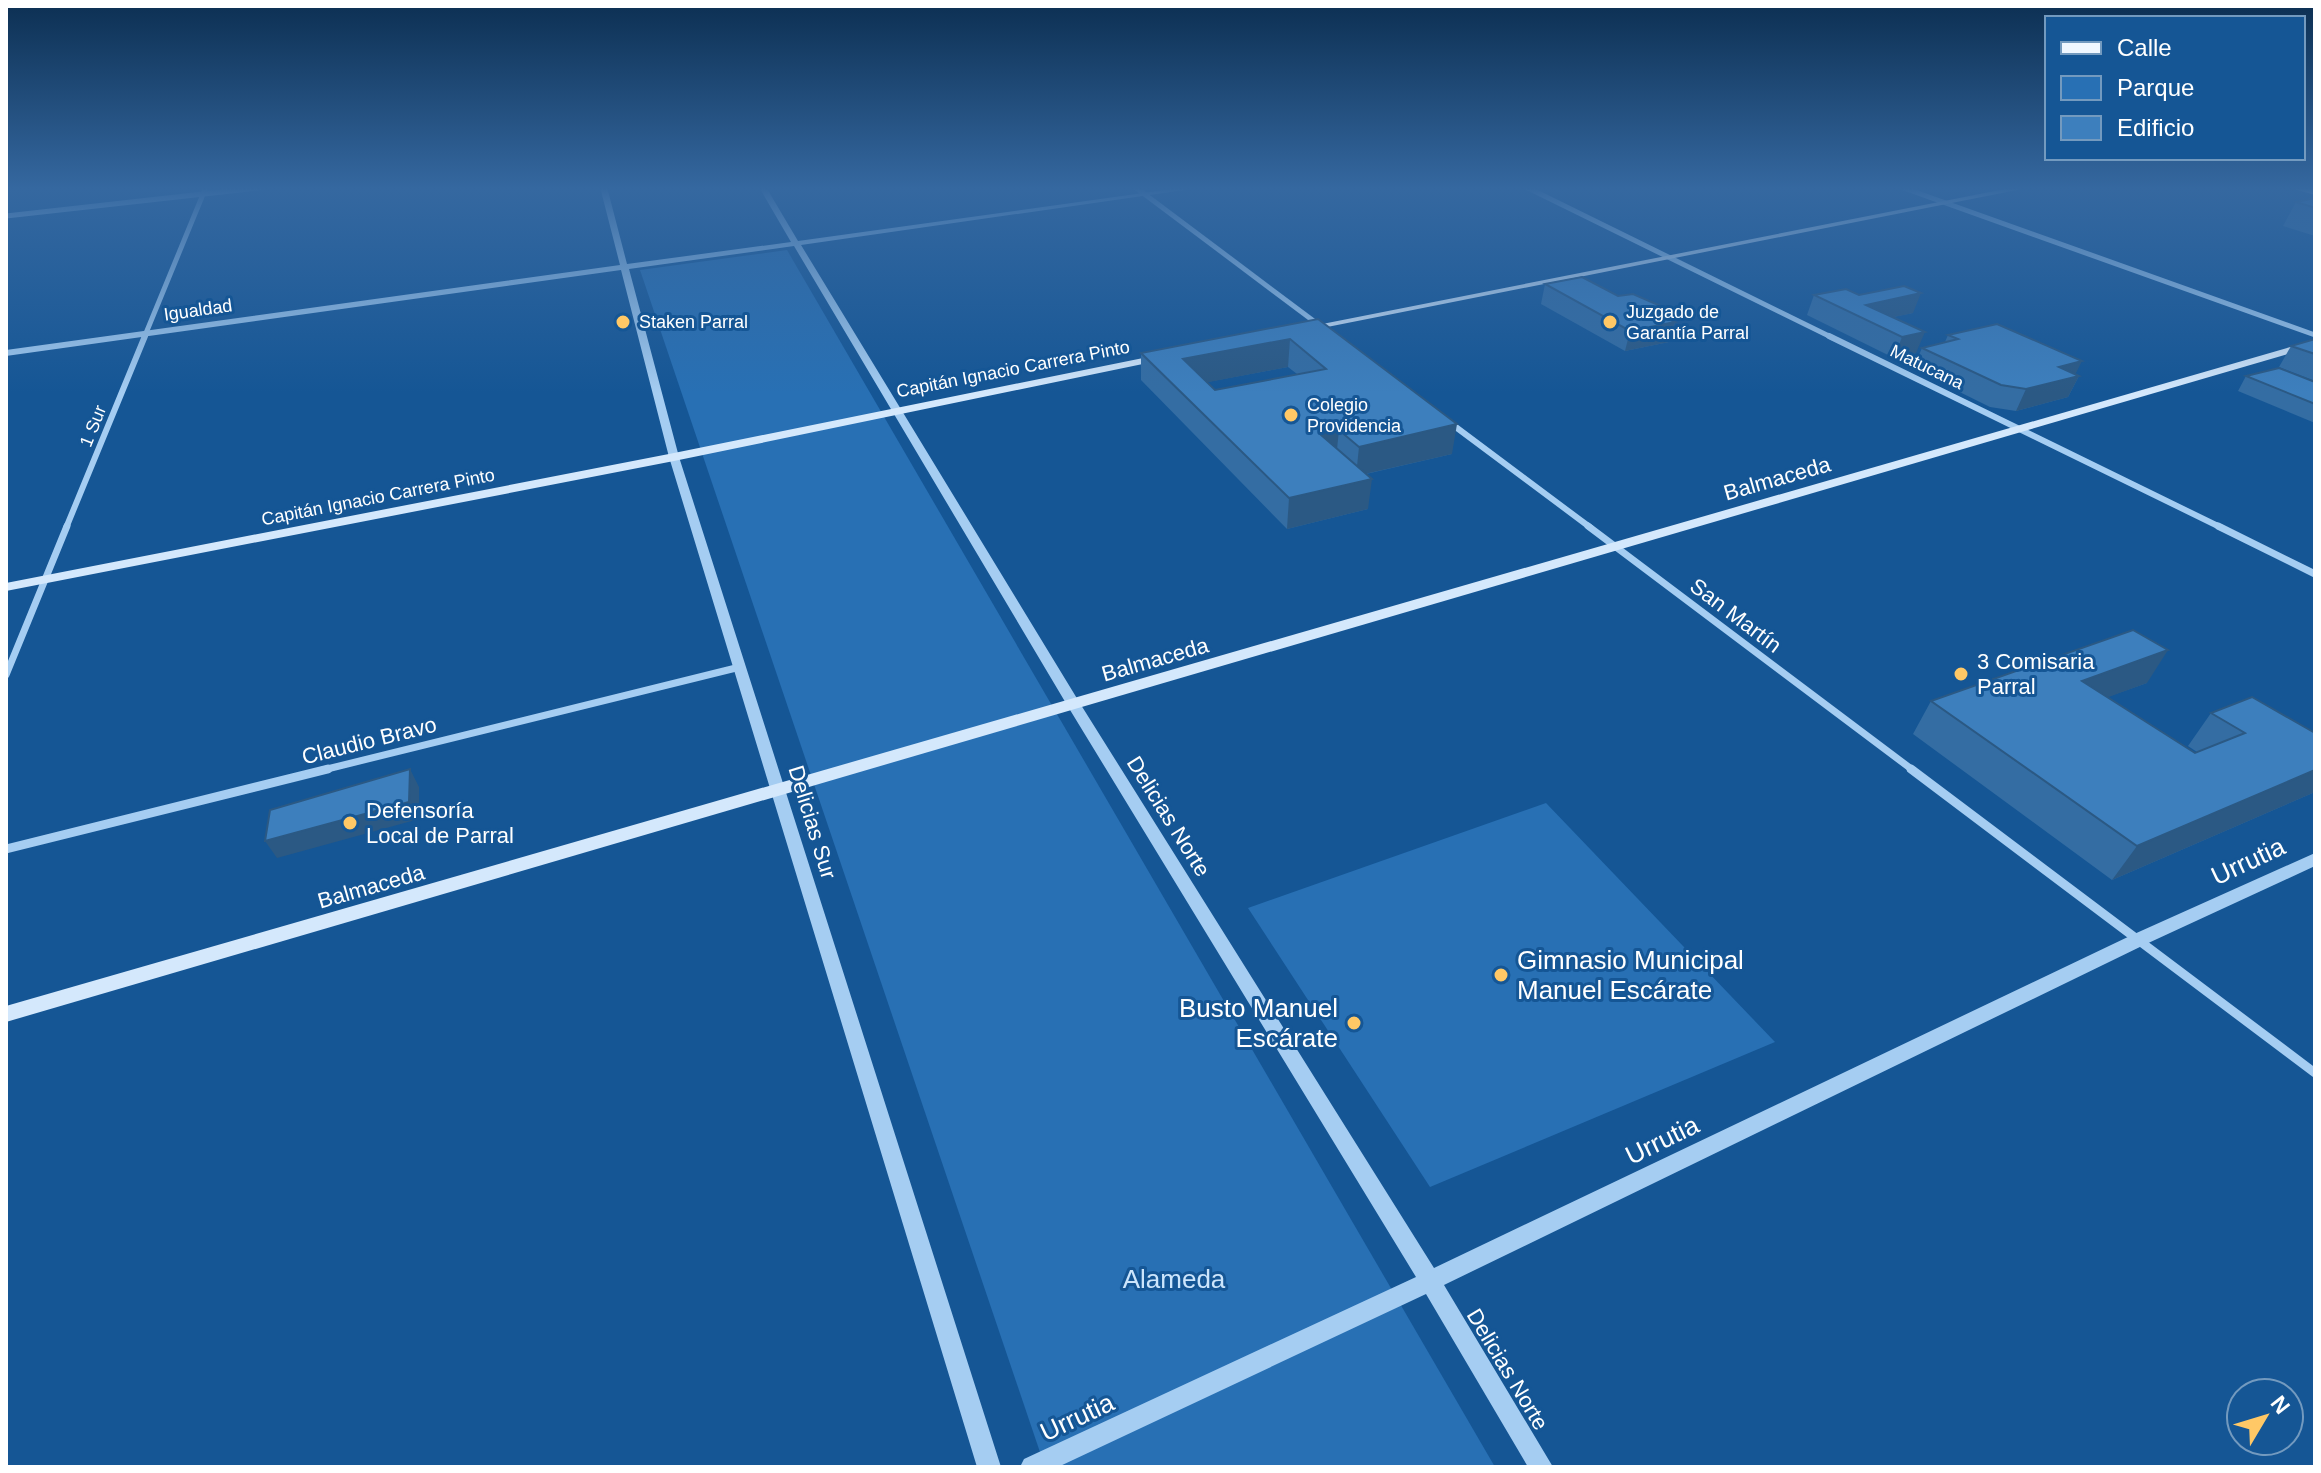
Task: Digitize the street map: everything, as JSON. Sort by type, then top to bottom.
[{"type":"main road","points":[[1291,332],[1683,256]]},
{"type":"main road","name":"Balmaceda","points":[[6,1014],[2315,343]]},
{"type":"main road","name":"Capitán Ignacio Carrera Pinto","points":[[6,587],[674,457],[1169,356]]},
{"type":"street","name":"1 Sur","points":[[6,675],[177,256]]},
{"type":"street","name":"Delicias Sur","points":[[619,256],[674,457],[989,1467]]},
{"type":"street","name":"Igualdad","points":[[6,353],[705,256]]},
{"type":"street","name":"Delicias Norte","points":[[806,256],[1074,705],[1430,1281],[1541,1467]]},
{"type":"street","points":[[1227,256],[1331,334]]},
{"type":"street","name":"Matucana","points":[[1667,256],[2315,574]]},
{"type":"street","points":[[2093,256],[2315,335]]},
{"type":"street","name":"San Martín","points":[[1443,418],[2315,1073]]},
{"type":"street","name":"Claudio Bravo","points":[[6,849],[740,667]]},
{"type":"street","name":"Urrutia","points":[[1032,1467],[1430,1281],[2138,940],[2315,859]]},
{"type":"green space","name":"Alameda","points":[[745,256],[790,256],[1495,1467],[1045,1467],[640,270]]},
{"type":"green space","name":"Gimnasio Municipal Manuel Escárate","points":[[1546,803],[1775,1042],[1430,1187],[1248,908]]},
{"type":"building","points":[[1582,277],[1618,296],[1633,294],[1663,307],[1653,311],[1675,322],[1630,331],[1545,284]]},
{"type":"building","points":[[1904,286],[1921,293],[1866,305],[1925,332],[1902,337],[1814,295],[1846,289],[1859,295]]},
{"type":"building","points":[[1318,319],[1457,424],[1359,447],[1339,430],[1320,434],[1372,479],[1289,498],[1141,353]],"holes":[[[1290,339],[1326,369],[1215,390],[1183,359]]]},
{"type":"building","points":[[1997,324],[2082,361],[2059,367],[2079,376],[2026,389],[2001,385],[1922,348],[1958,339],[1948,335]]},
{"type":"building","points":[[2315,339],[2315,354],[2291,346]]},
{"type":"building","points":[[2279,368],[2315,382],[2315,404],[2246,376]]},
{"type":"building","points":[[2133,630],[2168,650],[2082,681],[2195,753],[2245,733],[2211,713],[2252,697],[2315,733],[2315,770],[2137,846],[1931,701]]},
{"type":"building","points":[[410,769],[409,802],[265,841],[270,810]]},
{"type":"place","name":"Staken Parral","points":[[623,322]]},
{"type":"place","name":"Juzgado de Garantía Parral","points":[[1610,322]]},
{"type":"place","name":"Colegio Providencia","points":[[1291,415]]},
{"type":"place","name":"3 Comisaria Parral","points":[[1961,674]]},
{"type":"place","name":"Defensoría Local de Parral","points":[[350,823]]},
{"type":"place","name":"Gimnasio Municipal Manuel Escárate","points":[[1501,975]]},
{"type":"place","name":"Busto Manuel Escárate","points":[[1354,1023]]}]
